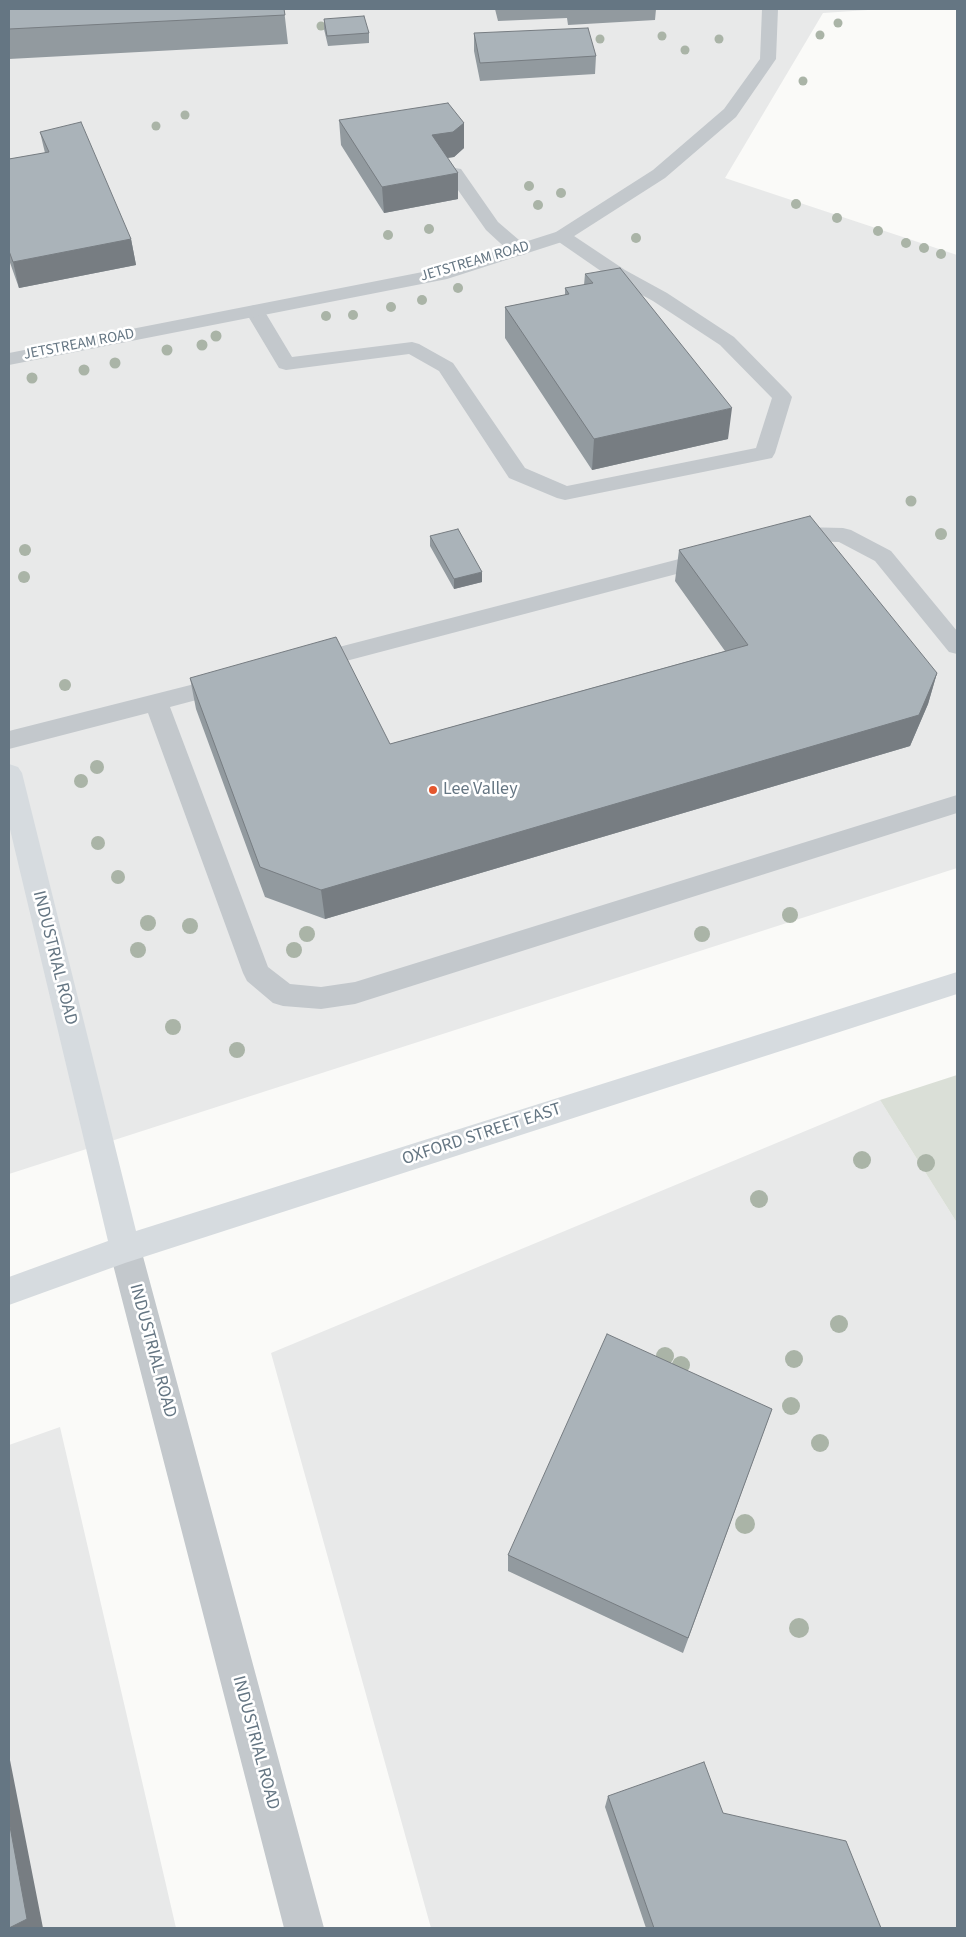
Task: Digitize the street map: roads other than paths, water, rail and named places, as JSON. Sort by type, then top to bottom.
[{"type":"main road","name":"INDUSTRIAL ROAD","points":[[9,772],[125,1249]]},
{"type":"main road","name":"OXFORD STREET EAST","points":[[9,1291],[125,1249],[957,983]]},
{"type":"street","name":"JETSTREAM ROAD","points":[[9,359],[447,273],[562,236],[659,174],[730,113],[768,59],[770,9]]},
{"type":"street","points":[[455,174],[492,226],[519,250]]},
{"type":"street","points":[[255,311],[286,364],[412,348],[446,366],[517,473],[565,492],[765,453],[782,397],[727,341],[660,297],[618,274],[562,236]]},
{"type":"street","points":[[772,542],[801,534],[842,535],[883,556],[957,646]]},
{"type":"street","points":[[291,667],[733,552]]},
{"type":"street","points":[[9,740],[252,677]]},
{"type":"street","points":[[156,702],[257,973],[283,995],[321,998],[355,993],[957,804]]},
{"type":"street","name":"INDUSTRIAL ROAD","points":[[125,1249],[304,1928]]},
{"type":"place","name":"Lee Valley","points":[[433,790]]}]
